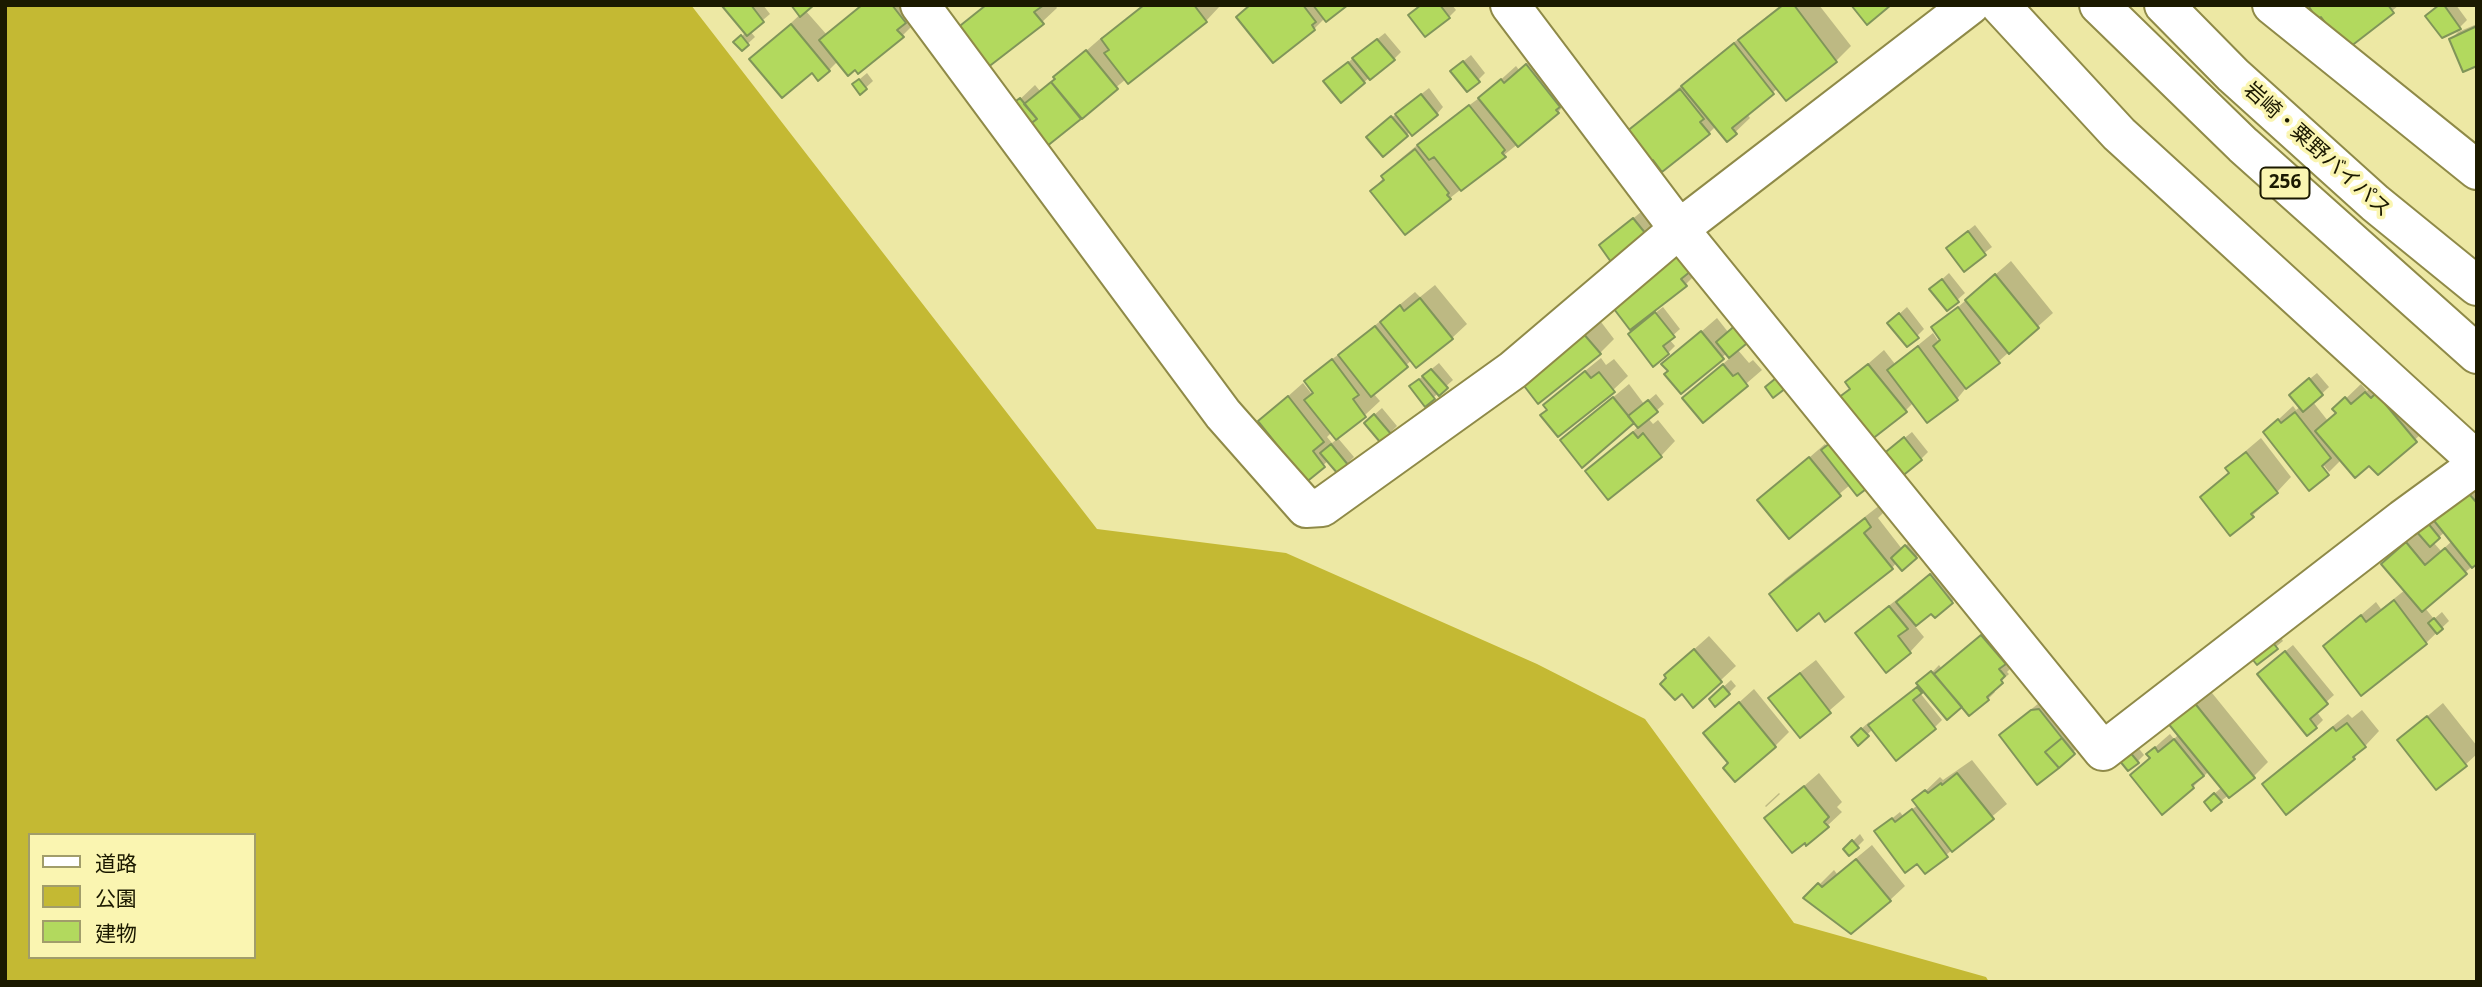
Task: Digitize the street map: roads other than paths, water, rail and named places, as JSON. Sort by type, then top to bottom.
[{"type":"main road","points":[[920,5],[1223,414],[1306,508],[1322,507],[1513,370],[1679,229],[1970,5]]},
{"type":"main road","points":[[1510,5],[1679,229],[2103,751],[2477,463],[2119,134],[2000,5]]},
{"type":"main road","name":"256","points":[[2099,5],[2243,145],[2477,354]]},
{"type":"main road","name":"岩崎・粟野バイパス","points":[[2164,5],[2233,75],[2365,194],[2477,286]]},
{"type":"main road","points":[[2272,5],[2477,170]]}]
